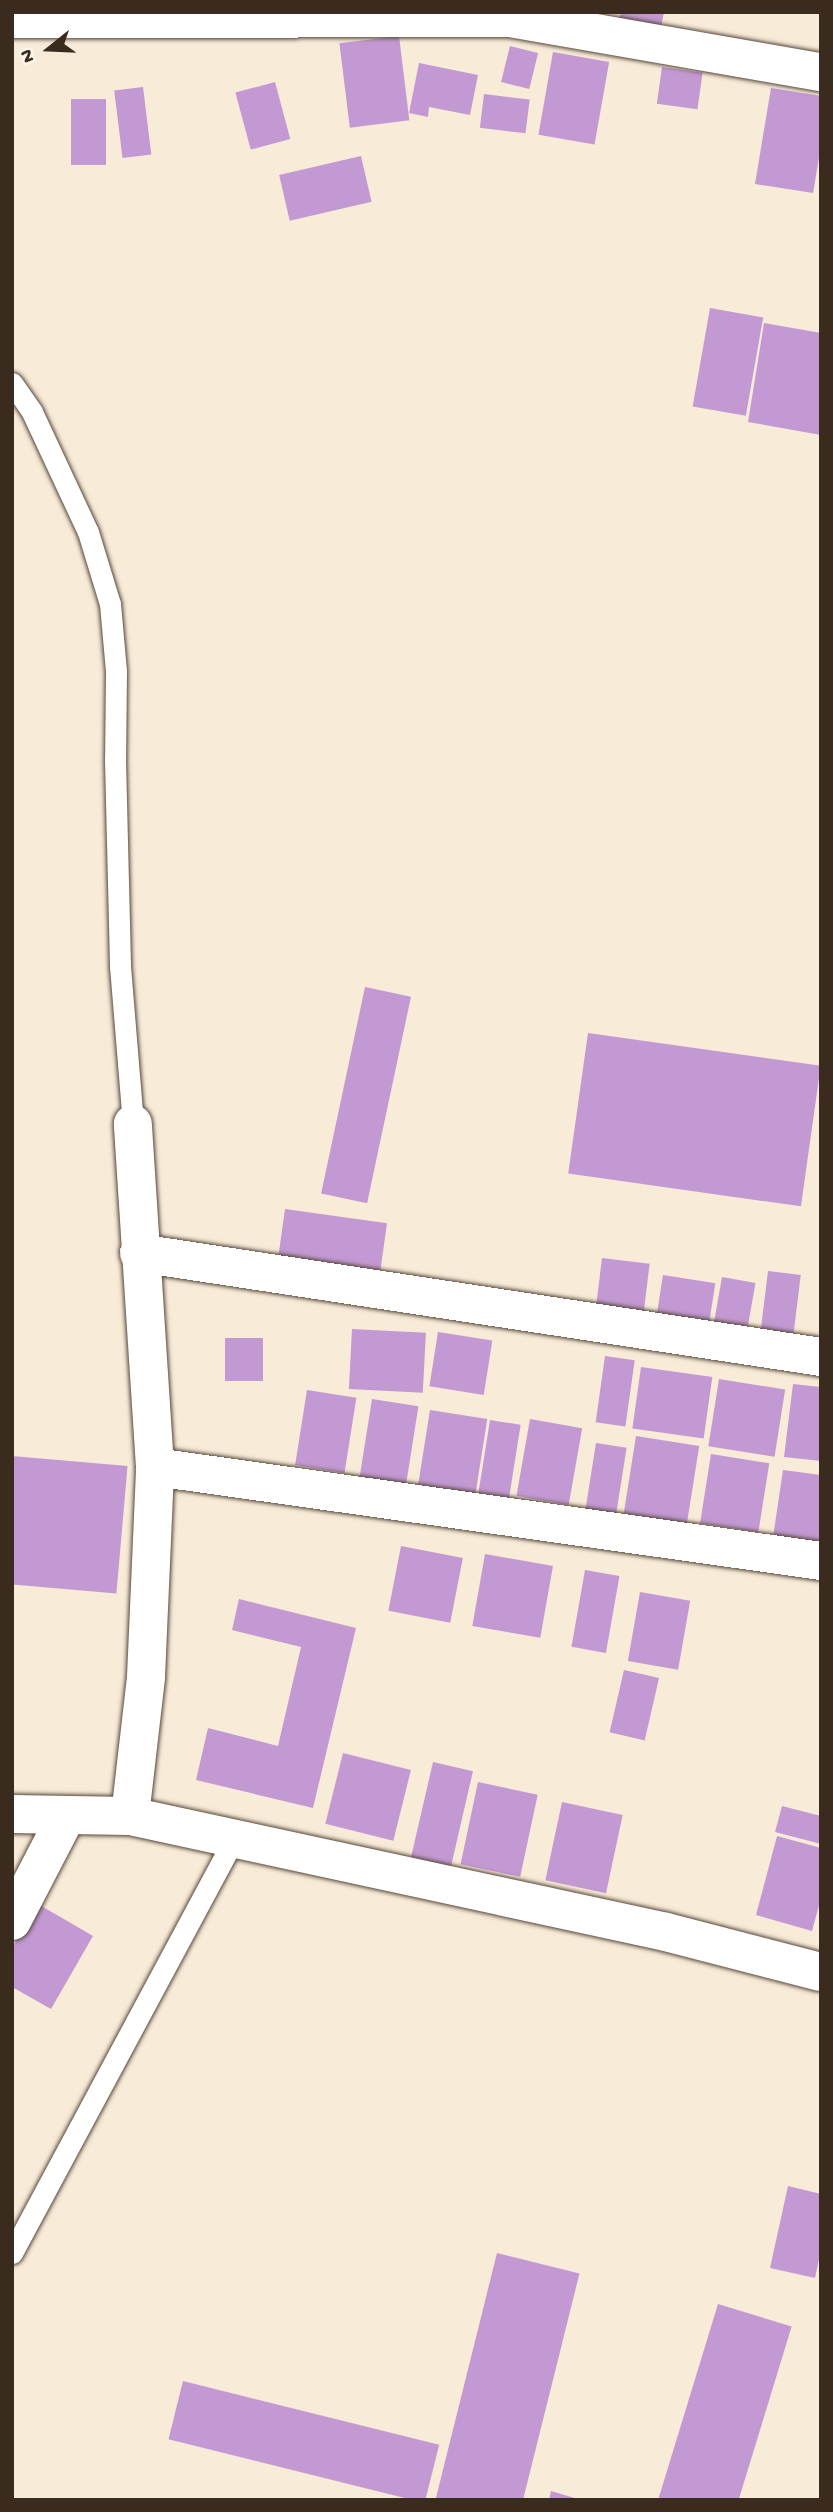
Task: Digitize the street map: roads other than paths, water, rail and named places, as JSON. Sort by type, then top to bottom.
[{"type":"street","points":[[12,19],[509,18],[821,72]]},
{"type":"street","points":[[130,1816],[146,1677],[155,1467],[139,1253],[133,1124]]},
{"type":"street","points":[[139,1253],[821,1357]]},
{"type":"street","points":[[155,1467],[821,1561]]},
{"type":"street","points":[[12,1814],[130,1816],[666,1932],[821,1972]]},
{"type":"street","points":[[12,1921],[67,1815]]},
{"type":"lane","points":[[12,383],[32,412],[88,532],[110,604],[117,671],[115,760],[120,966],[133,1124]]},
{"type":"lane","points":[[12,2253],[234,1839]]}]
